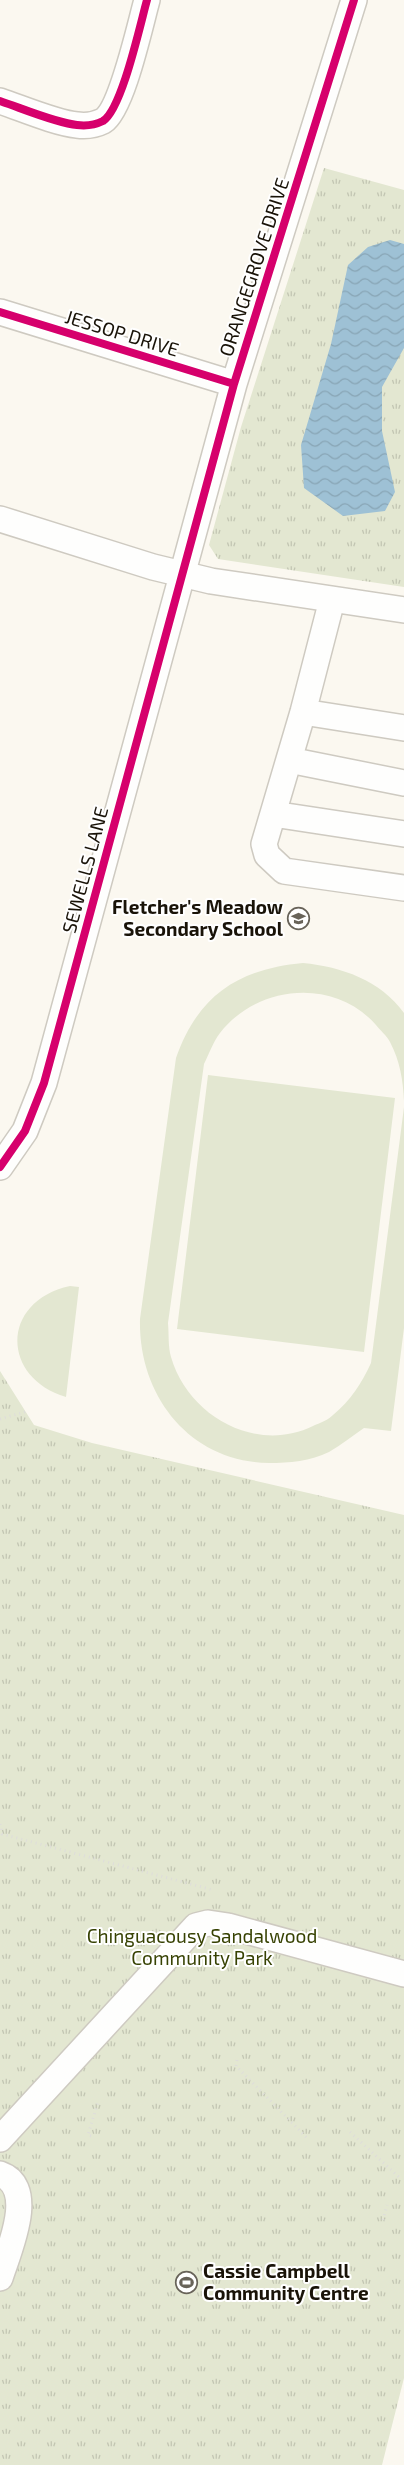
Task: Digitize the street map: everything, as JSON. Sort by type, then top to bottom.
[{"type":"street","points":[[0,102],[75,125],[91,125],[103,121],[113,111],[120,93],[148,0]]},
{"type":"street","name":"ORANGEGROVE DRIVE","points":[[182,574],[234,384],[354,0]]},
{"type":"street","name":"JESSOP DRIVE","points":[[0,312],[234,384]]},
{"type":"street","points":[[0,519],[182,574],[332,600],[404,610]]},
{"type":"street","name":"SEWELLS LANE","points":[[0,1167],[25,1131],[44,1083],[182,574]]},
{"type":"street","points":[[332,600],[303,712],[264,844],[267,855],[284,871],[404,888]]},
{"type":"street","points":[[303,712],[404,728]]},
{"type":"street","points":[[289,760],[404,782]]},
{"type":"street","points":[[273,814],[404,834]]},
{"type":"street","points":[[0,2139],[196,1926],[208,1923],[228,1926],[404,1974]]},
{"type":"street","points":[[0,2174],[6,2176],[13,2183],[20,2204],[0,2278]]},
{"type":"path","points":[[0,1420],[28,1411]]},
{"type":"path","points":[[0,1824],[1,1835],[213,1890]]},
{"type":"path","points":[[237,2060],[236,2066],[307,2138]]},
{"type":"path","points":[[91,2136],[88,2136],[98,2102]]},
{"type":"path","points":[[350,2132],[401,2180]]},
{"type":"path","points":[[383,2220],[387,2205]]},
{"type":"green space","points":[[324,168],[404,190],[404,587],[218,559],[209,545],[241,427]]},
{"type":"green space","points":[[303,963],[332,968],[359,977],[384,992],[404,1013],[404,1101],[399,1063],[389,1040],[359,1010],[339,999],[318,994],[296,993],[275,997],[254,1005],[236,1017],[220,1033],[204,1064],[168,1323],[171,1357],[180,1378],[192,1397],[208,1412],[227,1424],[248,1432],[269,1435],[291,1433],[326,1420],[345,1404],[359,1385],[371,1363],[404,1107],[404,1328],[391,1431],[364,1428],[329,1452],[315,1458],[284,1463],[269,1463],[240,1460],[215,1451],[192,1437],[174,1419],[159,1398],[148,1373],[142,1347],[140,1319],[176,1058],[185,1036],[196,1017],[209,1002],[224,989],[240,979],[280,966]]},
{"type":"green space","points":[[208,1075],[395,1098],[364,1352],[177,1329]]},
{"type":"green space","points":[[70,1286],[79,1287],[66,1397],[44,1387],[29,1373],[20,1357],[17,1340],[21,1322],[31,1307],[47,1294]]},
{"type":"green space","name":"Chinguacousy Sandalwood Community Park","points":[[0,1371],[34,1425],[92,1443],[404,1515],[404,2378],[382,2465],[0,2465]]},
{"type":"water","points":[[390,240],[404,244],[404,348],[382,387],[382,431],[395,492],[385,511],[343,516],[304,488],[301,445],[331,344],[348,265],[368,247]]},
{"type":"cycle path","points":[[0,101],[69,124],[87,125],[103,121],[117,101],[135,46],[147,0]]},
{"type":"cycle path","points":[[0,1167],[25,1131],[44,1083],[234,384],[354,0]]},
{"type":"cycle path","points":[[0,312],[234,384]]},
{"type":"place","name":"Fletcher's Meadow Secondary School","points":[[299,918]]},
{"type":"place","name":"Cassie Campbell Community Centre","points":[[187,2282]]}]
